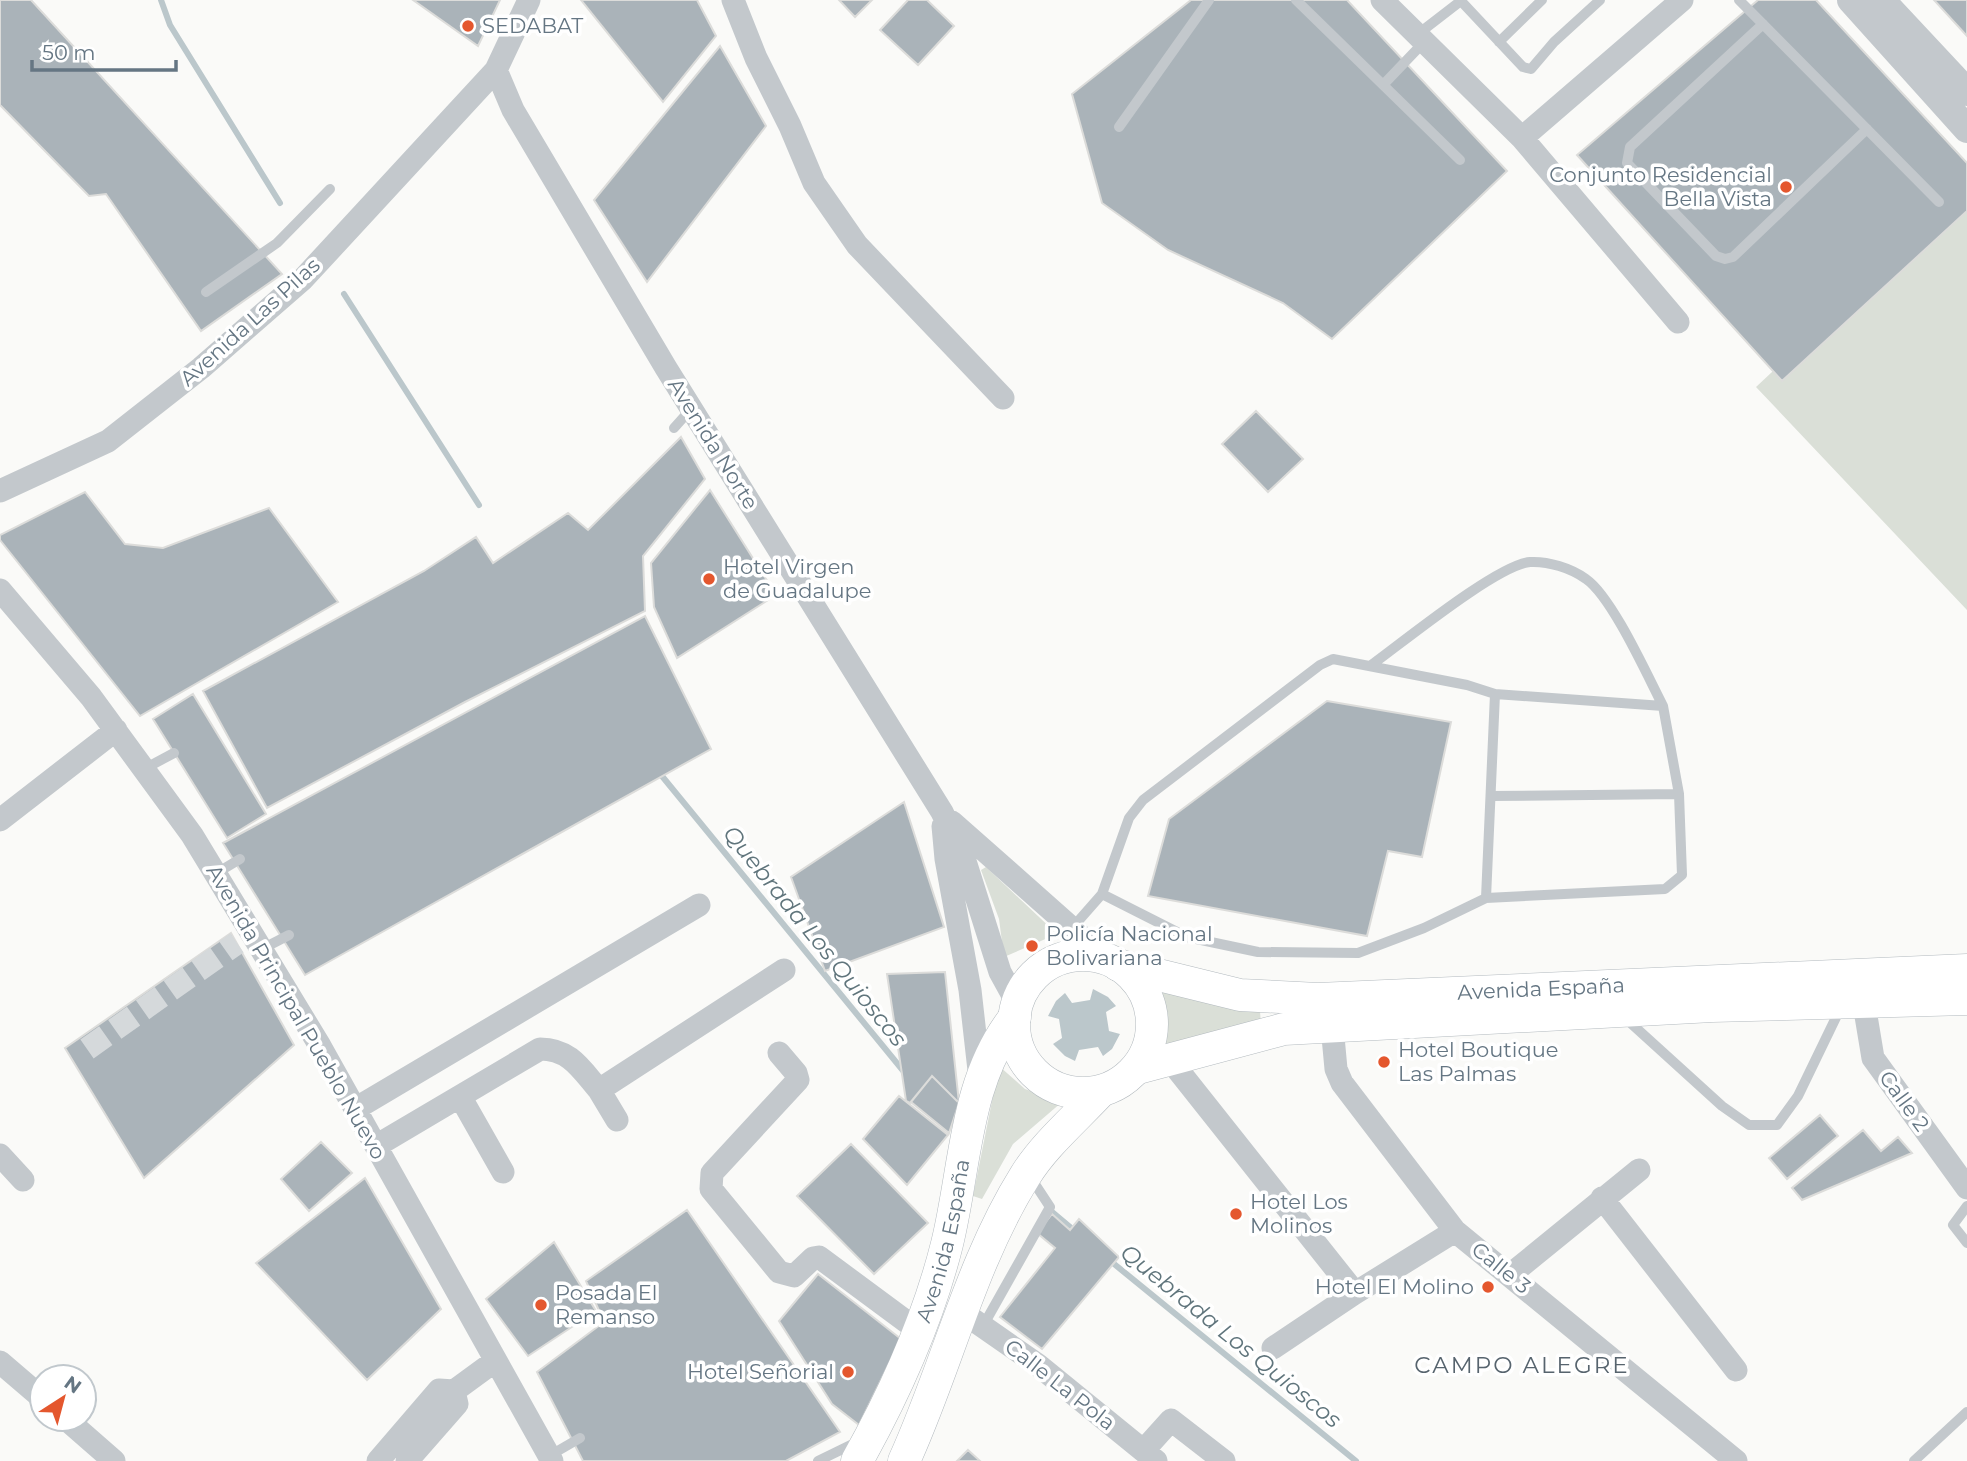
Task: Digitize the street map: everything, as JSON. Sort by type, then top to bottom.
[{"type":"main road","points":[[1087,956],[1114,963],[1139,985],[1152,1012],[1152,1032],[1147,1051],[1138,1068],[1121,1083],[1100,1092],[1067,1091],[1038,1076],[1024,1059],[1016,1039],[1016,1010],[1027,983],[1054,963],[1087,956]]},
{"type":"main road","name":"Avenida España","points":[[1114,963],[1240,995],[1318,999],[1967,970]]},
{"type":"main road","name":"Avenida España","points":[[1138,1068],[1284,1029],[1616,1011],[1967,999]]},
{"type":"main road","name":"Avenida España","points":[[863,1450],[919,1331],[946,1246],[980,1080],[996,1041],[1016,1010]]},
{"type":"main road","name":"Avenida España","points":[[904,1461],[973,1319],[978,1266],[994,1228],[1027,1172],[1100,1092]]},
{"type":"street","name":"Avenida Las Pilas","points":[[0,491],[108,441],[201,368],[303,279],[496,70],[529,0]]},
{"type":"street","points":[[733,0],[756,58],[790,126],[814,183],[857,245],[1003,398]]},
{"type":"street","points":[[1382,0],[1522,138],[1678,322]]},
{"type":"street","points":[[1522,138],[1682,0]]},
{"type":"street","points":[[1851,0],[1967,129]]},
{"type":"street","points":[[1881,0],[1967,92]]},
{"type":"street","name":"Avenida Norte","points":[[496,70],[513,110],[691,409],[942,813],[964,858],[1000,972],[1016,1010]]},
{"type":"street","name":"Avenida Principal Pueblo Nuevo","points":[[0,590],[116,730],[215,874],[249,942],[355,1110],[551,1458]]},
{"type":"street","points":[[0,820],[116,730]]},
{"type":"street","name":"Avenida Norte","points":[[942,813],[1114,963]]},
{"type":"street","points":[[942,813],[946,859],[970,990],[980,1080]]},
{"type":"street","points":[[355,1110],[699,905]]},
{"type":"street","points":[[599,1090],[784,970]]},
{"type":"street","name":"Calle 2","points":[[1854,1004],[1873,1058],[1967,1188]]},
{"type":"street","name":"Calle 3","points":[[1332,1026],[1336,1069],[1342,1083],[1455,1231],[1724,1458]]},
{"type":"street","points":[[376,1146],[540,1049],[564,1052],[573,1058],[599,1090],[617,1120]]},
{"type":"street","points":[[779,1053],[796,1073],[797,1080],[712,1173],[711,1189],[779,1272],[794,1276],[813,1258],[819,1257],[919,1331]]},
{"type":"street","points":[[1170,1060],[1355,1293]]},
{"type":"street","points":[[461,1098],[503,1171]]},
{"type":"street","points":[[0,1155],[23,1180]]},
{"type":"street","points":[[1510,1275],[1639,1170]]},
{"type":"street","points":[[1602,1198],[1736,1370]]},
{"type":"street","points":[[1273,1349],[1355,1293],[1455,1231]]},
{"type":"street","name":"Calle La Pola","points":[[973,1319],[1038,1365],[1150,1456]]},
{"type":"street","points":[[378,1461],[439,1390],[454,1391],[495,1360]]},
{"type":"street","points":[[0,1362],[28,1386]]},
{"type":"street","points":[[407,1461],[457,1404],[454,1391]]},
{"type":"street","points":[[1150,1456],[1164,1415],[1224,1461]]},
{"type":"street","points":[[82,1433],[114,1461]]},
{"type":"lane","points":[[1119,127],[1209,0]]},
{"type":"lane","points":[[1296,0],[1460,160]]},
{"type":"lane","points":[[1383,85],[1421,37],[1461,0],[1523,67],[1531,69],[1554,42],[1600,0]]},
{"type":"lane","points":[[1499,42],[1542,0]]},
{"type":"lane","points":[[1739,0],[1939,202]]},
{"type":"lane","points":[[1763,24],[1630,147],[1626,155],[1627,163],[1716,256],[1725,259],[1733,257],[1867,129]]},
{"type":"lane","points":[[206,292],[277,243],[330,188]]},
{"type":"lane","points":[[674,428],[691,409]]},
{"type":"lane","points":[[1102,894],[1187,937],[1271,953],[1358,953],[1423,928],[1486,898],[1665,889],[1682,875],[1679,794],[1663,706],[1620,622],[1587,579],[1556,565],[1530,562],[1503,570],[1370,666]]},
{"type":"lane","points":[[1073,928],[1102,894],[1129,818],[1143,800],[1320,665],[1333,659],[1495,694],[1663,706]]},
{"type":"lane","points":[[1486,898],[1495,694]]},
{"type":"lane","points":[[144,769],[174,753]]},
{"type":"lane","points":[[1491,796],[1679,794]]},
{"type":"lane","points":[[215,874],[240,859]]},
{"type":"lane","points":[[249,942],[289,935]]},
{"type":"lane","points":[[1616,1011],[1722,1106],[1749,1125],[1777,1125],[1798,1096],[1854,1004]]},
{"type":"lane","points":[[973,1319],[1050,1207],[1027,1172]]},
{"type":"lane","points":[[1967,1206],[1953,1225],[1967,1244]]},
{"type":"lane","points":[[1914,1461],[1967,1412]]},
{"type":"lane","points":[[551,1458],[580,1438]]},
{"type":"lane","points":[[818,1461],[852,1443],[863,1450]]},
{"type":"shaded area","points":[[1967,189],[1967,610],[1756,387]]},
{"type":"shaded area","points":[[986,867],[1057,934],[1004,957],[999,919],[981,870]]},
{"type":"shaded area","points":[[1093,989],[1108,997],[1116,1006],[1106,1012],[1109,1031],[1120,1034],[1112,1049],[1103,1056],[1098,1047],[1079,1050],[1075,1061],[1065,1056],[1053,1044],[1062,1038],[1059,1019],[1048,1016],[1056,1001],[1065,993],[1072,1003],[1090,1000]]},
{"type":"shaded area","points":[[1160,990],[1245,1011],[1260,1011],[1261,1025],[1160,1052],[1166,1021]]},
{"type":"shaded area","points":[[999,1066],[1025,1089],[1062,1102],[1013,1144],[982,1199],[973,1196]]},
{"type":"building","points":[[0,0],[31,0],[282,274],[201,331],[106,194],[89,196],[0,105]]},
{"type":"building","name":"SEDABAT","points":[[413,0],[500,0],[478,46]]},
{"type":"building","points":[[581,0],[697,0],[716,36],[663,102]]},
{"type":"building","points":[[839,0],[872,0],[855,17]]},
{"type":"building","points":[[908,0],[927,0],[954,26],[918,65],[880,30]]},
{"type":"building","points":[[1191,0],[1347,0],[1507,171],[1332,339],[1283,303],[1168,250],[1102,203],[1072,94]]},
{"type":"building","name":"Conjunto Residencial Bella Vista","points":[[1758,0],[1816,0],[1967,163],[1967,211],[1782,381],[1577,155]]},
{"type":"building","points":[[1934,0],[1967,0],[1967,36]]},
{"type":"building","points":[[720,46],[766,126],[647,282],[594,200]]},
{"type":"building","points":[[1256,411],[1303,459],[1268,492],[1222,444]]},
{"type":"building","points":[[681,437],[705,479],[643,556],[645,611],[465,702],[267,808],[203,691],[424,571],[476,537],[493,563],[568,513],[588,530]]},
{"type":"building","name":"Hotel Virgen de Guadalupe","points":[[710,490],[776,595],[677,658],[654,607],[651,563]]},
{"type":"building","points":[[85,492],[125,544],[163,548],[269,508],[338,602],[140,716],[0,540],[0,535]]},
{"type":"building","points":[[645,616],[711,749],[305,975],[223,843]]},
{"type":"building","points":[[193,694],[266,814],[227,838],[153,719]]},
{"type":"building","points":[[1327,701],[1451,722],[1422,857],[1388,851],[1367,936],[1148,896],[1169,819]]},
{"type":"building","points":[[904,802],[944,927],[825,971],[791,877]]},
{"type":"building","points":[[231,933],[294,1045],[144,1178],[65,1048]]},
{"type":"building","points":[[945,972],[959,1103],[932,1076],[910,1103],[906,1101],[887,974]]},
{"type":"building","points":[[932,1076],[959,1103],[949,1133],[911,1102]]},
{"type":"building","points":[[899,1096],[948,1135],[907,1185],[863,1139]]},
{"type":"building","points":[[1820,1115],[1838,1136],[1787,1179],[1769,1158]]},
{"type":"building","points":[[1863,1130],[1881,1151],[1898,1137],[1912,1153],[1802,1200],[1792,1188]]},
{"type":"building","points":[[321,1142],[352,1173],[309,1211],[281,1179]]},
{"type":"building","points":[[851,1144],[928,1223],[874,1274],[797,1196]]},
{"type":"building","points":[[365,1178],[441,1309],[367,1380],[256,1263]]},
{"type":"building","points":[[687,1210],[840,1432],[786,1461],[583,1461],[537,1372],[604,1322],[586,1281]]},
{"type":"building","points":[[1052,1214],[1070,1230],[1079,1219],[1119,1257],[1042,1349],[1000,1317],[1055,1248],[1037,1233]]},
{"type":"building","name":"Posada El Remanso","points":[[554,1242],[596,1311],[528,1356],[486,1299]]},
{"type":"building","name":"Hotel Señorial","points":[[818,1274],[901,1339],[859,1425],[832,1404],[779,1321]]},
{"type":"building","points":[[968,1450],[980,1461],[957,1461]]},
{"type":"waterway","name":"Quebrada Los Quioscos","points":[[161,0],[170,25],[280,203]]},
{"type":"waterway","name":"Quebrada Los Quioscos","points":[[344,294],[479,505]]},
{"type":"waterway","name":"Quebrada Los Quioscos","points":[[657,770],[905,1073]]},
{"type":"waterway","name":"Quebrada Los Quioscos","points":[[1051,1211],[1076,1232]]},
{"type":"waterway","name":"Quebrada Los Quioscos","points":[[1108,1259],[1356,1461]]},
{"type":"tunnel","points":[[87,1049],[237,943]]},
{"type":"place","name":"SEDABAT","points":[[468,26]]},
{"type":"place","name":"Conjunto Residencial Bella Vista","points":[[1786,187]]},
{"type":"place","name":"Hotel Virgen de Guadalupe","points":[[709,579]]},
{"type":"place","name":"Policía Nacional Bolivariana","points":[[1032,946]]},
{"type":"place","name":"Hotel Boutique Las Palmas","points":[[1384,1062]]},
{"type":"place","name":"Hotel Los Molinos","points":[[1236,1214]]},
{"type":"place","name":"Hotel El Molino","points":[[1488,1287]]},
{"type":"place","name":"Posada El Remanso","points":[[541,1305]]},
{"type":"place","name":"Hotel Señorial","points":[[848,1372]]},
{"type":"district","name":"CAMPO ALEGRE","points":[[1522,1365]]}]
